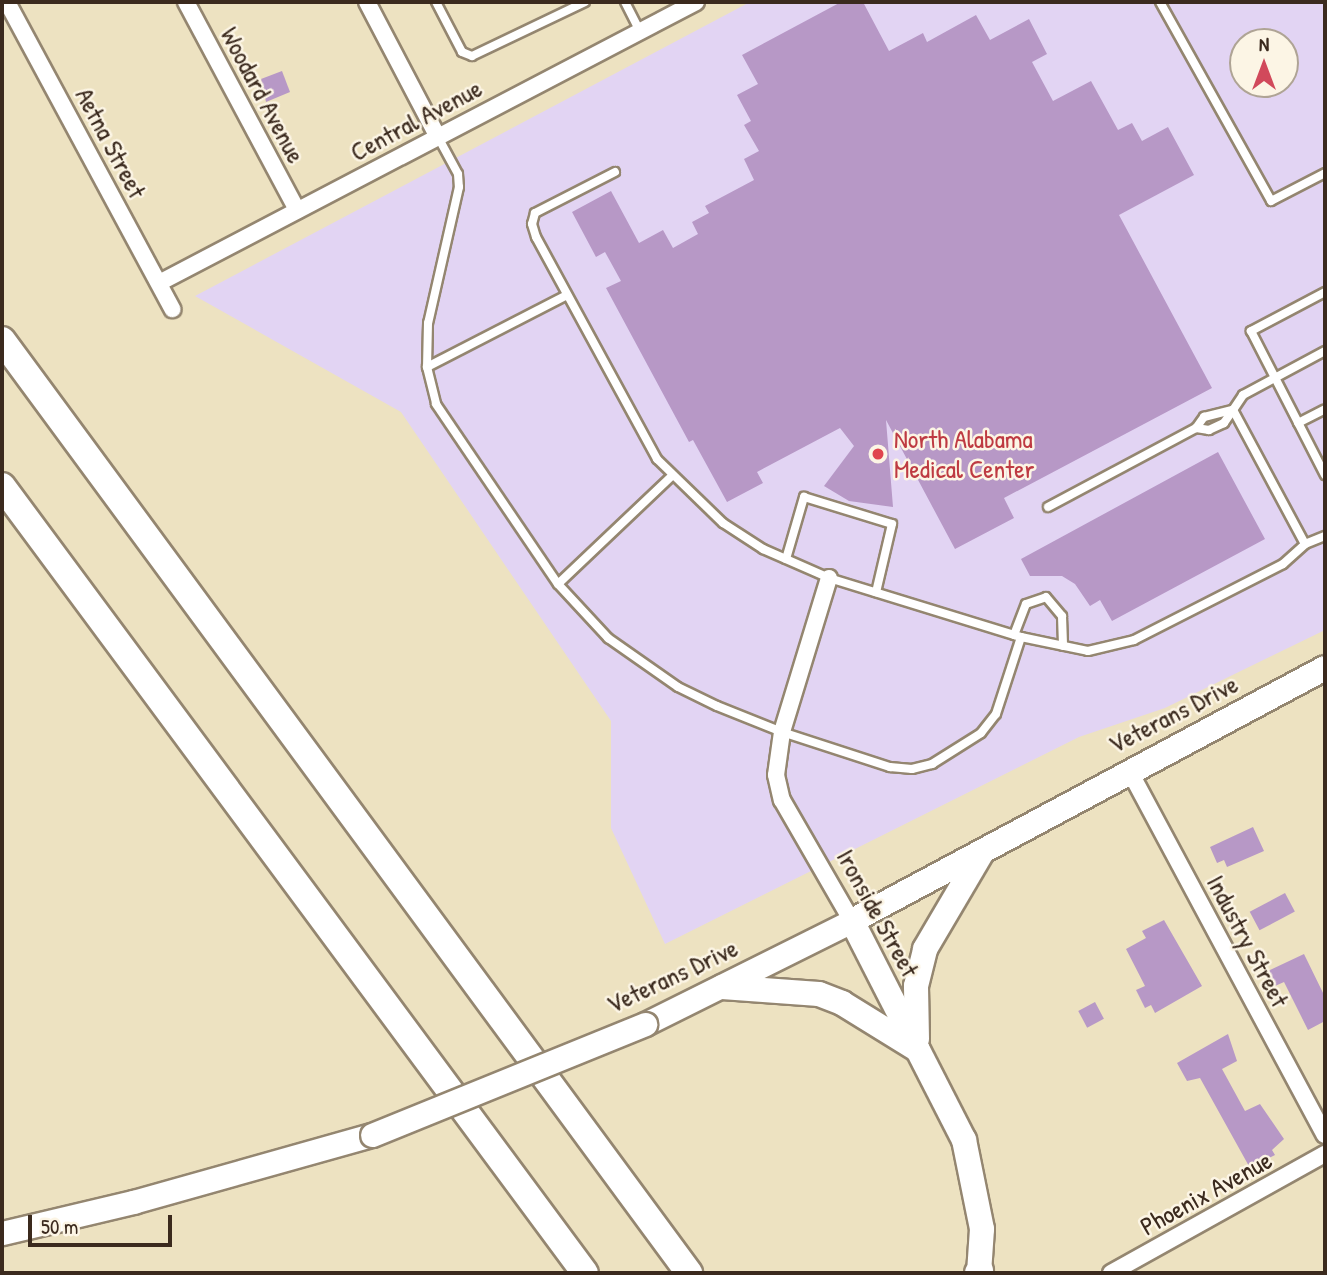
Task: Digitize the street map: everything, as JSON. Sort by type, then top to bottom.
[{"type":"highway","points":[[2,340],[689,1273]]},
{"type":"highway","points":[[2,486],[585,1273]]},
{"type":"main road","name":"Veterans Drive","points":[[2,1233],[133,1202],[372,1135],[645,1024],[852,921],[1129,770],[1325,668]]},
{"type":"main road","points":[[918,1050],[916,986],[925,949],[982,852]]},
{"type":"main road","name":"Ironside Street","points":[[852,921],[964,1140],[982,1229],[979,1272]]},
{"type":"main road","points":[[722,987],[819,994],[842,1003],[918,1050]]},
{"type":"street","name":"Aetna Street","points":[[7,2],[172,309]]},
{"type":"street","name":"Woodard Avenue","points":[[187,2],[297,210]]},
{"type":"street","points":[[367,2],[438,137]]},
{"type":"street","name":"Central Avenue","points":[[159,283],[696,2]]},
{"type":"street","name":"Ironside Street","points":[[829,578],[782,732],[776,775],[782,800],[852,921]]},
{"type":"street","name":"Industry Street","points":[[1129,770],[1325,1135]]},
{"type":"street","name":"Phoenix Avenue","points":[[1111,1273],[1325,1154]]},
{"type":"lane","points":[[436,2],[462,52],[472,56],[486,53],[585,2]]},
{"type":"lane","points":[[625,2],[640,31]]},
{"type":"lane","points":[[1160,2],[1271,201],[1325,173]]},
{"type":"lane","points":[[438,137],[458,174],[460,187],[428,323],[427,367],[436,404],[558,584],[608,638],[678,687],[782,732],[890,767],[932,764],[981,733],[996,714],[1026,604],[1046,597],[1062,616],[1063,646]]},
{"type":"lane","points":[[615,172],[535,213],[532,224],[536,237],[635,425],[673,476],[723,523],[786,559],[829,578],[1018,636],[1087,651],[1134,640],[1283,564],[1305,544],[1325,536]]},
{"type":"lane","points":[[1324,470],[1251,331],[1325,292]]},
{"type":"lane","points":[[427,367],[567,295]]},
{"type":"lane","points":[[1196,428],[1216,427],[1243,395],[1325,351]]},
{"type":"lane","points":[[1298,423],[1325,409]]},
{"type":"lane","points":[[1048,508],[1196,428],[1210,414],[1233,410]]},
{"type":"lane","points":[[1233,410],[1305,544]]},
{"type":"lane","points":[[558,584],[673,476]]},
{"type":"lane","points":[[786,559],[804,497],[892,524],[876,592]]},
{"type":"shaded area","name":"North Alabama Medical Center","points":[[750,2],[1325,2],[1325,630],[1165,708],[1079,737],[665,944],[611,828],[611,721],[401,412],[195,296]]},
{"type":"building","points":[[841,2],[863,2],[889,51],[923,33],[927,42],[976,15],[990,40],[1029,19],[1047,54],[1032,62],[1053,101],[1091,81],[1118,130],[1132,123],[1142,141],[1168,127],[1194,175],[1119,215],[1212,388],[1004,498],[1014,518],[955,549],[886,420],[893,507],[849,501],[824,486],[854,446],[840,428],[757,472],[763,483],[727,502],[693,440],[689,442],[606,288],[621,281],[605,252],[596,257],[572,212],[611,191],[639,243],[663,230],[673,248],[698,234],[692,222],[709,213],[705,206],[754,180],[744,159],[759,151],[744,125],[751,121],[737,95],[758,84],[742,55]]},
{"type":"building","points":[[282,71],[290,92],[266,102],[261,79]]},
{"type":"building","points":[[1218,452],[1265,539],[1112,621],[1100,600],[1090,606],[1075,584],[1062,576],[1030,576],[1021,559]]},
{"type":"building","points":[[1253,827],[1264,851],[1227,867],[1224,860],[1217,863],[1210,847]]},
{"type":"building","points":[[1285,893],[1295,912],[1260,930],[1250,912]]},
{"type":"building","points":[[1164,920],[1202,986],[1155,1013],[1151,1005],[1145,1008],[1136,990],[1145,986],[1126,949],[1146,938],[1142,931]]},
{"type":"building","points":[[1304,954],[1325,997],[1325,1021],[1308,1030],[1284,982],[1275,986],[1268,971]]},
{"type":"building","points":[[1095,1002],[1104,1019],[1087,1028],[1078,1011]]},
{"type":"building","points":[[1228,1034],[1237,1061],[1222,1069],[1245,1111],[1260,1104],[1284,1139],[1272,1150],[1275,1155],[1250,1168],[1200,1078],[1187,1081],[1177,1063]]},
{"type":"place","name":"North Alabama Medical Center","points":[[878,454]]}]
